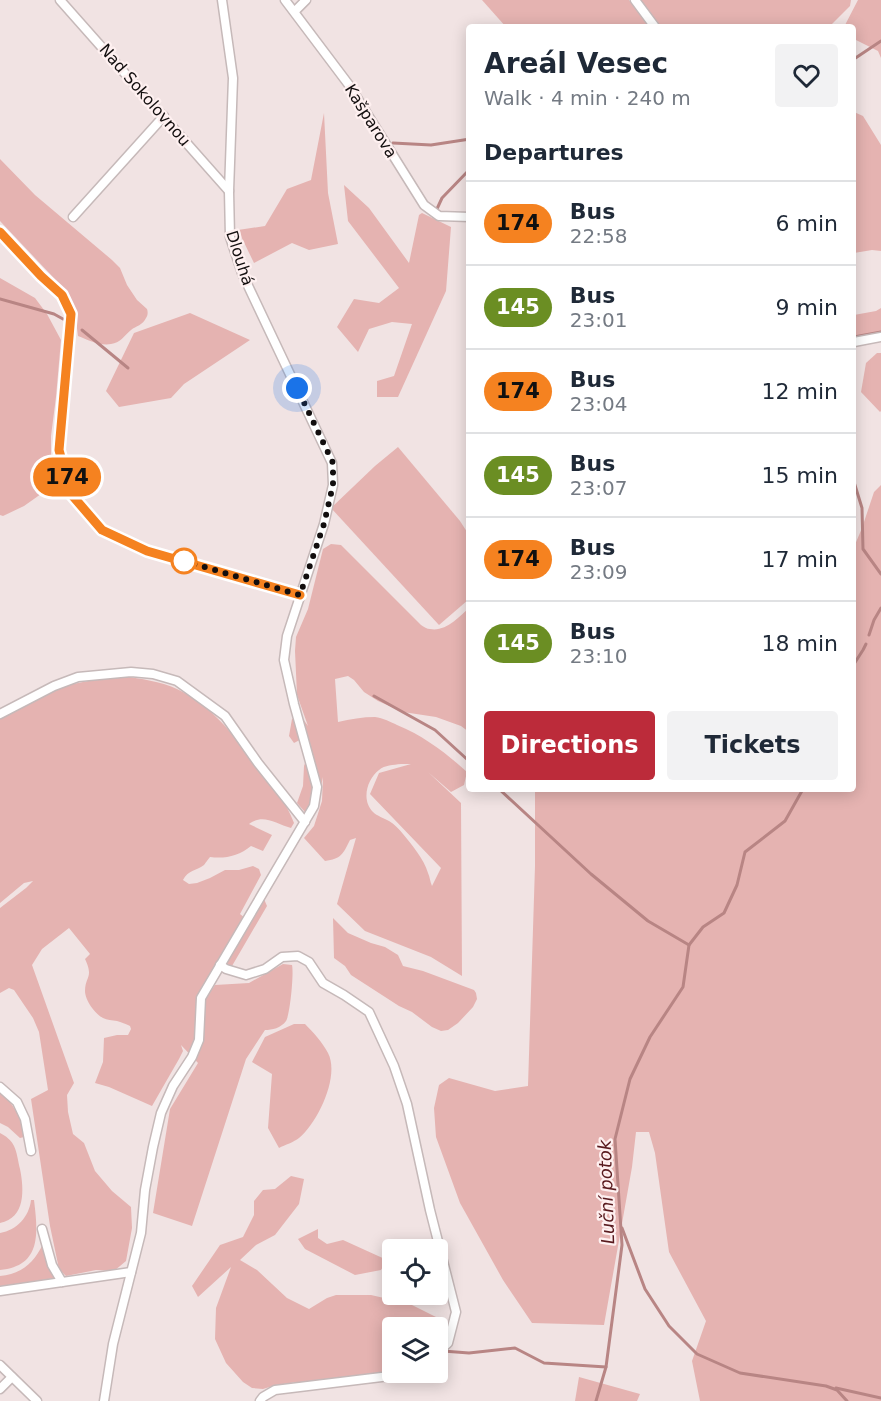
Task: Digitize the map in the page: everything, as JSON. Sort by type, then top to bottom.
[{"type":"street","name":"Dlouhá","points":[[222,0],[233,78],[229,191],[230,237],[242,273],[333,463],[333,485],[324,524],[300,595]]},
{"type":"street","name":"Kašparova","points":[[285,0],[349,85],[424,205],[439,216],[466,217]]},
{"type":"street","points":[[295,11],[306,0]]},
{"type":"street","points":[[635,0],[653,24]]},
{"type":"street","name":"Nad Sokolovnou","points":[[66,2],[229,191]]},
{"type":"street","points":[[73,217],[164,116]]},
{"type":"street","points":[[0,232],[62,295],[71,314],[59,450],[71,494],[102,530],[147,551],[300,595],[287,636],[284,660],[318,787],[314,806],[201,998],[199,1040],[192,1057],[173,1086],[162,1113],[153,1147],[145,1190],[141,1233],[113,1344],[104,1401]]},
{"type":"street","points":[[856,342],[881,337]]},
{"type":"street","points":[[0,714],[54,686],[78,677],[131,672],[153,674],[177,681],[225,716],[258,763],[305,822]]},
{"type":"street","points":[[220,965],[246,975],[265,969],[282,957],[298,957],[309,962],[323,983],[369,1012],[394,1066],[407,1104],[430,1210],[456,1312],[448,1343]]},
{"type":"street","points":[[0,1087],[17,1102],[21,1110],[31,1151]]},
{"type":"street","points":[[42,1229],[52,1265],[62,1282]]},
{"type":"street","points":[[0,1291],[131,1272]]},
{"type":"street","points":[[0,1365],[37,1401]]},
{"type":"street","points":[[0,1389],[12,1377]]},
{"type":"street","points":[[260,1401],[263,1396],[275,1390],[382,1377]]},
{"type":"shaded area","points":[[482,0],[629,0],[647,24],[503,24]]},
{"type":"shaded area","points":[[640,0],[851,0],[850,6],[832,24],[658,24]]},
{"type":"shaded area","points":[[858,0],[881,0],[881,58],[878,51],[856,40],[856,24],[846,24]]},
{"type":"shaded area","points":[[324,113],[328,193],[338,244],[309,250],[292,243],[254,263],[238,230],[265,226],[287,189],[311,180]]},
{"type":"shaded area","points":[[856,113],[863,116],[881,145],[881,251],[856,253]]},
{"type":"shaded area","points":[[0,159],[35,195],[120,268],[127,285],[137,300],[147,309],[147,316],[143,322],[119,341],[103,344],[78,336],[74,306],[68,293],[0,221]]},
{"type":"shaded area","points":[[344,185],[369,208],[409,263],[419,215],[422,213],[451,227],[446,291],[398,397],[377,397],[377,381],[394,376],[412,324],[392,322],[369,329],[358,352],[337,327],[354,299],[379,303],[399,288],[348,221]]},
{"type":"shaded area","points":[[0,278],[35,298],[61,340],[51,436],[51,454],[58,482],[24,506],[3,516],[0,515]]},
{"type":"shaded area","points":[[881,308],[881,335],[856,336],[856,315]]},
{"type":"shaded area","points":[[190,313],[250,340],[184,384],[171,398],[119,407],[106,391],[134,333]]},
{"type":"shaded area","points":[[877,353],[881,353],[880,412],[861,392],[866,363]]},
{"type":"shaded area","points":[[398,447],[466,530],[466,602],[439,625],[331,508]]},
{"type":"shaded area","points":[[881,485],[881,1401],[700,1401],[692,1361],[706,1321],[669,1252],[655,1153],[649,1132],[636,1132],[604,1325],[532,1323],[503,1280],[460,1203],[436,1137],[434,1108],[439,1085],[449,1078],[495,1091],[528,1086],[535,792],[856,792],[856,542],[874,492]]},
{"type":"shaded area","points":[[331,544],[341,545],[421,625],[427,628],[436,629],[447,626],[466,611],[466,730],[436,717],[403,712],[378,701],[364,692],[348,676],[335,679],[338,722],[370,717],[387,720],[425,740],[466,771],[464,785],[451,792],[428,772],[461,803],[462,976],[431,957],[365,931],[337,904],[356,838],[350,840],[338,857],[325,861],[304,838],[314,826],[322,801],[323,777],[316,808],[305,812],[297,803],[303,786],[304,766],[311,746],[307,736],[294,743],[289,736],[292,719],[301,716],[308,726],[297,695],[295,651],[296,637],[308,609],[323,549]],"holes":[[[411,764],[379,773],[370,794],[441,868],[432,886],[421,857],[414,847],[395,825],[373,812],[367,802],[369,784],[379,770],[389,766]]]},
{"type":"shaded area","points":[[123,676],[171,686],[201,704],[231,732],[287,807],[294,823],[291,828],[264,819],[249,824],[272,835],[263,851],[251,846],[232,856],[210,857],[204,865],[190,872],[183,880],[189,884],[197,883],[225,870],[239,870],[253,866],[259,869],[261,875],[240,914],[251,923],[264,899],[267,906],[232,966],[219,961],[203,988],[209,994],[215,985],[249,983],[283,964],[292,965],[291,994],[286,1021],[276,1028],[265,1030],[246,1059],[192,1226],[153,1213],[170,1109],[198,1063],[181,1045],[183,1051],[152,1106],[95,1083],[103,1062],[104,1038],[128,1035],[130,1026],[103,1018],[91,1006],[85,991],[89,974],[85,959],[90,954],[69,928],[42,949],[32,965],[74,1083],[67,1095],[73,1134],[84,1143],[95,1171],[112,1191],[131,1207],[132,1228],[126,1261],[114,1271],[96,1270],[66,1276],[59,1269],[50,1226],[31,1099],[48,1090],[39,1032],[33,1018],[14,990],[9,988],[0,993],[0,908],[33,881],[24,883],[0,903],[0,716],[63,686]]},
{"type":"shaded area","points":[[333,918],[348,933],[385,947],[398,955],[403,966],[474,990],[477,999],[473,1007],[448,1030],[441,1031],[432,1027],[412,1012],[351,975],[345,966],[334,958]]},
{"type":"shaded area","points":[[294,1024],[305,1024],[321,1042],[328,1053],[331,1074],[320,1110],[306,1131],[299,1138],[279,1148],[268,1128],[272,1074],[252,1062],[265,1037]]},
{"type":"shaded area","points":[[0,1091],[16,1111],[24,1137],[20,1138],[0,1123]]},
{"type":"shaded area","points":[[0,1133],[10,1140],[15,1148],[22,1194],[19,1209],[15,1215],[0,1223]]},
{"type":"shaded area","points":[[291,1176],[304,1179],[299,1204],[275,1235],[256,1245],[240,1260],[257,1270],[287,1298],[309,1309],[336,1295],[371,1295],[382,1298],[382,1305],[412,1305],[436,1317],[382,1317],[382,1373],[318,1382],[297,1382],[263,1389],[252,1388],[243,1382],[226,1363],[215,1339],[216,1308],[231,1267],[198,1297],[192,1286],[220,1245],[243,1237],[254,1215],[254,1201],[263,1190],[275,1189]]},
{"type":"shaded area","points":[[31,1200],[34,1200],[36,1224],[34,1246],[24,1262],[0,1270],[0,1233],[12,1229],[21,1222],[28,1212]]},
{"type":"shaded area","points":[[318,1229],[318,1238],[327,1244],[343,1240],[382,1258],[382,1268],[355,1275],[305,1249],[298,1239]]},
{"type":"shaded area","points":[[43,1244],[55,1278],[0,1287],[0,1276],[14,1273],[26,1266]]},
{"type":"shaded area","points":[[579,1377],[640,1394],[637,1401],[575,1401]]},
{"type":"waterway","points":[[856,58],[881,41]]},
{"type":"waterway","points":[[393,143],[431,145],[466,140]]},
{"type":"waterway","points":[[436,211],[442,198],[466,173]]},
{"type":"waterway","points":[[0,299],[54,314],[63,319]]},
{"type":"waterway","points":[[82,330],[128,368]]},
{"type":"waterway","name":"Luční potok","points":[[856,337],[881,332]]},
{"type":"waterway","name":"Luční potok","points":[[856,488],[862,508],[863,549],[881,574]]},
{"type":"waterway","name":"Luční potok","points":[[869,635],[881,608]]},
{"type":"waterway","name":"Luční potok","points":[[856,661],[866,644]]},
{"type":"waterway","points":[[374,696],[435,730],[466,758]]},
{"type":"waterway","points":[[502,792],[591,874],[648,921],[689,945]]},
{"type":"waterway","name":"Luční potok","points":[[596,1401],[606,1367],[622,1245],[615,1139],[630,1079],[650,1037],[683,987],[689,945],[703,927],[724,913],[737,885],[745,852],[785,821],[801,792]]},
{"type":"waterway","points":[[622,1228],[645,1289],[669,1326],[697,1354],[740,1373],[826,1386],[837,1390],[847,1401]]},
{"type":"waterway","points":[[448,1351],[469,1353],[515,1348],[544,1363],[606,1367]]},
{"type":"waterway","points":[[836,1388],[881,1398]]},
{"type":"bus line","name":"174","points":[[0,232],[62,295],[71,314],[59,450],[71,494],[102,530],[147,551],[300,595]]},
{"type":"route","points":[[184,561],[300,595],[324,524],[333,485],[333,463],[297,388]]}]
